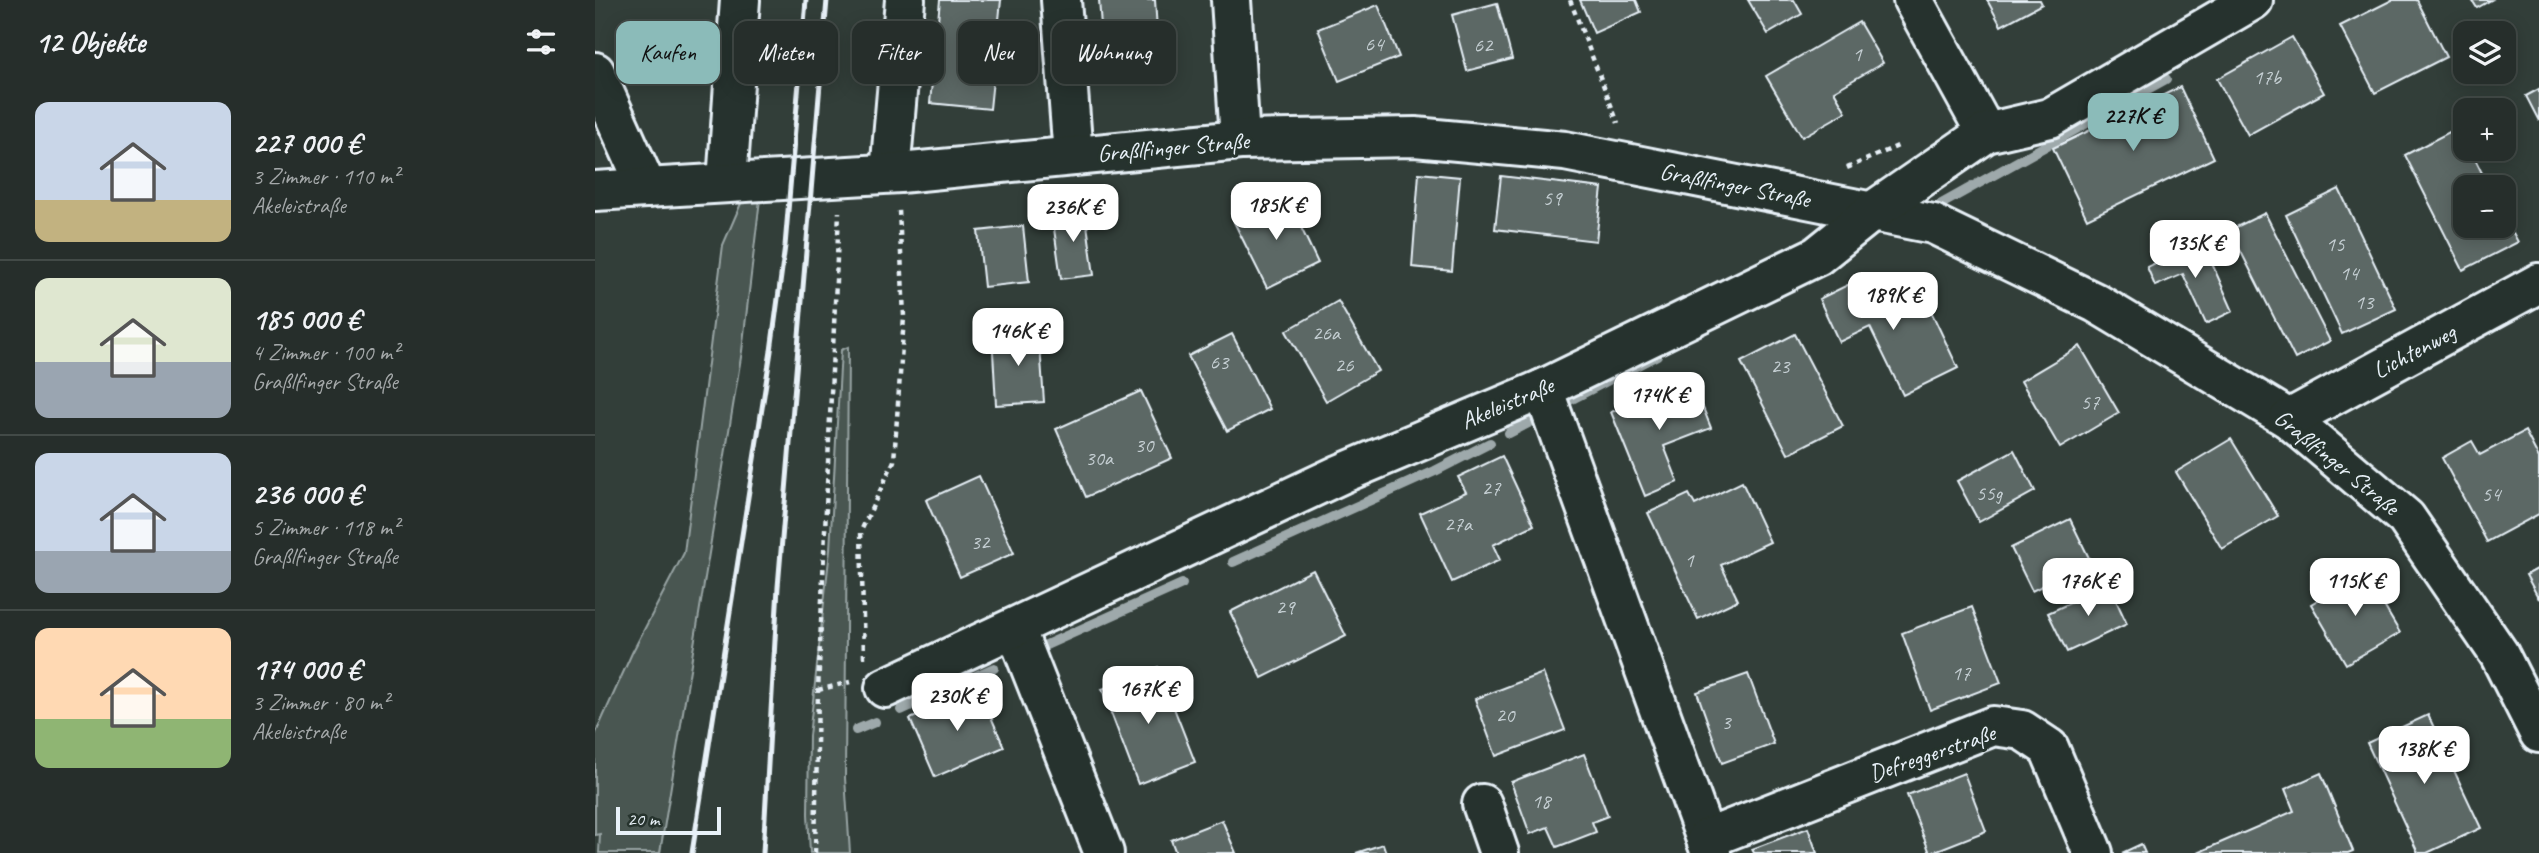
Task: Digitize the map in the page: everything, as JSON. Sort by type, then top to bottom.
[{"type":"street","points":[[727,182],[740,0]]},
{"type":"street","points":[[895,173],[905,0]]},
{"type":"street","points":[[1061,0],[1073,156]]},
{"type":"street","points":[[1231,0],[1240,140]]},
{"type":"street","points":[[1913,0],[1986,133]]},
{"type":"street","name":"Akeleistraße","points":[[875,683],[1015,628],[1341,474],[1543,389],[1817,256],[1873,211],[1986,133],[2050,118],[2253,0]]},
{"type":"street","points":[[595,72],[647,188]]},
{"type":"street","name":"Graßlfinger Straße","points":[[595,191],[895,173],[1240,140],[1415,137],[1565,150],[1933,224],[2254,384],[2289,419],[2406,518],[2500,654],[2539,733]]},
{"type":"street","name":"Lichtenweg","points":[[2289,419],[2539,284]]},
{"type":"street","name":"Defreggerstraße","points":[[1543,389],[1709,846],[1993,726],[2022,730],[2049,748],[2093,853]]},
{"type":"street","points":[[1015,628],[1104,853]]},
{"type":"street","points":[[1482,804],[1499,853]]},
{"type":"path","points":[[1570,0],[1635,164]]},
{"type":"path","points":[[1839,172],[1907,141]]},
{"type":"path","points":[[817,691],[875,683],[861,531],[894,461],[904,317],[895,173]]},
{"type":"path","points":[[815,853],[817,691],[839,211]]},
{"type":"shaded area","points":[[760,199],[742,351],[660,853],[599,853],[600,834],[595,835],[595,735],[632,653],[684,553],[723,245],[742,201]]},
{"type":"shaded area","points":[[848,347],[845,778],[850,853],[810,853],[809,736],[830,550],[841,350]]},
{"type":"building","points":[[940,0],[1001,0],[999,21],[958,21],[958,84],[993,84],[990,109],[930,103],[932,84],[944,84],[944,21],[938,21]]},
{"type":"building","points":[[1099,0],[1155,0],[1156,21],[1101,21]]},
{"type":"building","points":[[1580,0],[1636,0],[1641,12],[1594,33]]},
{"type":"building","points":[[1748,0],[1794,0],[1802,14],[1768,34]]},
{"type":"building","points":[[1987,0],[2040,0],[2042,4],[2001,26]]},
{"type":"building","points":[[2392,0],[2417,0],[2446,57],[2375,93],[2340,26]]},
{"type":"building","points":[[2472,0],[2491,0],[2477,8]]},
{"type":"building","points":[[1497,3],[1512,59],[1467,71],[1452,15]]},
{"type":"building","points":[[1378,5],[1399,57],[1339,81],[1318,29]]},
{"type":"building","points":[[1859,22],[1883,63],[1834,91],[1846,112],[1802,137],[1766,76]]},
{"type":"building","points":[[2292,37],[2324,93],[2248,135],[2217,79]]},
{"type":"building","points":[[2180,87],[2214,158],[2087,219],[2053,148]]},
{"type":"building","points":[[2539,89],[2539,121],[2526,96]]},
{"type":"building","points":[[2453,130],[2453,161],[2476,161],[2483,175],[2453,175],[2453,238],[2516,238],[2518,242],[2463,270],[2405,155]]},
{"type":"building","points":[[1419,173],[1460,177],[1452,271],[1412,267]]},
{"type":"building","points":[[1501,176],[1602,188],[1596,241],[1495,229]]},
{"type":"building","points":[[2339,189],[2396,309],[2342,334],[2286,215]]},
{"type":"building","points":[[1286,196],[1318,263],[1267,288],[1234,222]]},
{"type":"building","points":[[1085,210],[1094,275],[1061,279],[1052,214]]},
{"type":"building","points":[[2265,213],[2330,341],[2295,359],[2230,230]]},
{"type":"building","points":[[1023,226],[1029,282],[984,287],[978,231]]},
{"type":"building","points":[[2202,241],[2233,311],[2206,324],[2183,274],[2155,286],[2147,267]]},
{"type":"building","points":[[1866,276],[1882,307],[1920,288],[1958,368],[1903,395],[1870,327],[1839,342],[1819,299]]},
{"type":"building","points":[[1338,301],[1378,371],[1326,401],[1286,331]]},
{"type":"building","points":[[1039,331],[1044,402],[996,405],[992,334]]},
{"type":"building","points":[[1232,334],[1270,409],[1227,431],[1188,356]]},
{"type":"building","points":[[1795,334],[1843,426],[1788,454],[1741,362]]},
{"type":"building","points":[[2080,346],[2119,413],[2060,448],[2021,381]]},
{"type":"building","points":[[1692,380],[1711,428],[1664,446],[1678,482],[1645,496],[1611,412]]},
{"type":"building","points":[[1141,391],[1172,458],[1086,497],[1056,429]]},
{"type":"building","points":[[2525,431],[2539,458],[2539,514],[2487,542],[2442,458],[2472,441],[2480,455]]},
{"type":"building","points":[[2231,439],[2278,516],[2222,549],[2176,472]]},
{"type":"building","points":[[2014,450],[2035,491],[1979,522],[1957,481]]},
{"type":"building","points":[[1502,456],[1534,525],[1493,545],[1500,560],[1452,582],[1420,513],[1466,492],[1458,477]]},
{"type":"building","points":[[979,476],[1014,553],[960,577],[926,500]]},
{"type":"building","points":[[1742,482],[1770,542],[1721,565],[1738,600],[1698,619],[1648,513],[1689,494],[1695,505]]},
{"type":"building","points":[[2070,519],[2091,562],[2032,591],[2011,548]]},
{"type":"building","points":[[2539,568],[2539,599],[2526,575]]},
{"type":"building","points":[[1313,570],[1346,636],[1262,678],[1230,612]]},
{"type":"building","points":[[2364,572],[2400,633],[2346,664],[2311,604]]},
{"type":"building","points":[[2109,585],[2127,624],[2067,652],[2048,613]]},
{"type":"building","points":[[1972,607],[2001,683],[1930,710],[1902,633]]},
{"type":"building","points":[[1158,667],[1195,762],[1138,784],[1102,689]]},
{"type":"building","points":[[1543,673],[1565,730],[1496,756],[1475,699]]},
{"type":"building","points":[[1748,674],[1774,744],[1722,763],[1697,692]]},
{"type":"building","points":[[979,689],[1004,747],[935,777],[910,719]]},
{"type":"building","points":[[2428,715],[2481,828],[2427,853],[2418,853],[2367,743]]},
{"type":"building","points":[[1584,754],[1608,816],[1592,822],[1596,832],[1557,847],[1548,827],[1530,834],[1511,782]]},
{"type":"building","points":[[1964,773],[1986,831],[1930,853],[1907,795]]},
{"type":"building","points":[[2321,773],[2353,851],[2197,853],[2294,811],[2285,789]]},
{"type":"building","points":[[1222,820],[1236,853],[1176,853],[1171,840]]},
{"type":"building","points":[[1808,828],[1817,853],[1754,853],[1752,849]]},
{"type":"building","points":[[1383,844],[1386,853],[1356,853]]},
{"type":"building","points":[[2141,844],[2145,853],[2122,853]]},
{"type":"waterway","points":[[1936,207],[2166,79]]},
{"type":"waterway","points":[[1566,402],[1657,355]]},
{"type":"waterway","points":[[1509,433],[1534,420]]},
{"type":"waterway","points":[[1233,562],[1435,471],[1490,443]]},
{"type":"waterway","points":[[1046,645],[1182,584]]},
{"type":"waterway","points":[[901,710],[994,668]]},
{"type":"waterway","points":[[856,730],[875,722]]},
{"type":"railway","points":[[692,853],[771,351],[785,246],[806,0]]},
{"type":"railway","points":[[763,853],[778,587],[827,0]]}]
